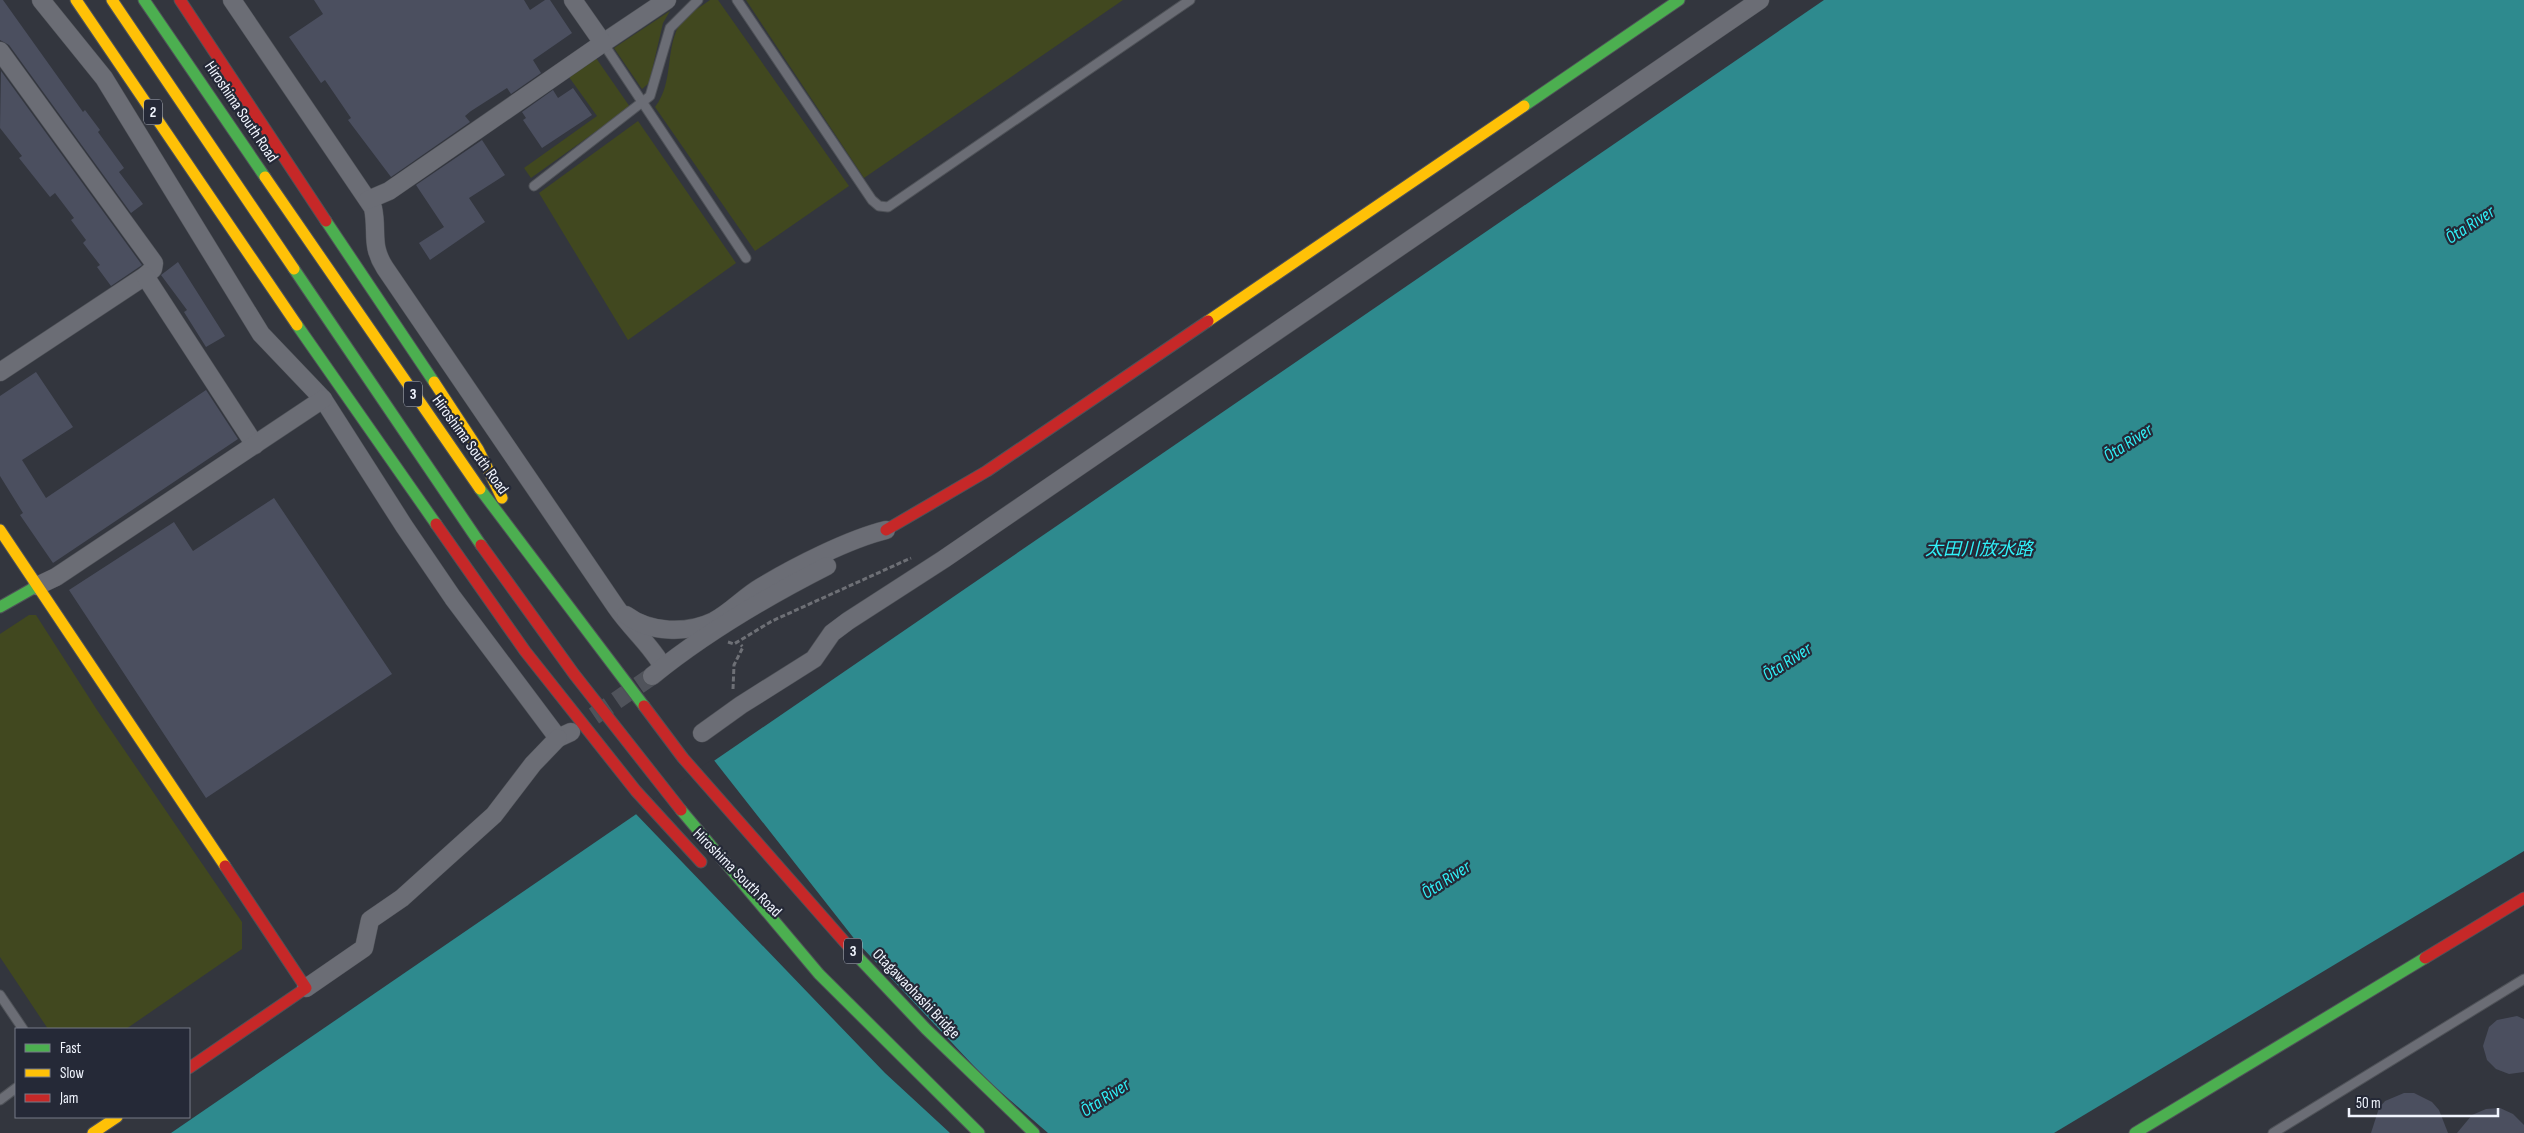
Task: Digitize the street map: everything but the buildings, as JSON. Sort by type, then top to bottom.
[{"type":"main road","name":"2","points":[[76,0],[229,224]]},
{"type":"main road","name":"3","points":[[112,0],[496,567],[574,674],[654,778],[819,974],[896,1053],[979,1133]]},
{"type":"main road","name":"Hiroshima South Road","points":[[144,0],[456,458],[528,550],[683,758]]},
{"type":"main road","points":[[180,0],[478,449],[528,550]]},
{"type":"main road","points":[[886,530],[987,471],[1678,0]]},
{"type":"main road","name":"Hiroshima South Road","points":[[229,224],[329,372],[492,606],[577,719],[636,791],[709,871]]},
{"type":"main road","points":[[0,530],[306,988],[190,1067]]},
{"type":"main road","points":[[0,607],[37,586]]},
{"type":"main road","name":"Otagawaohashi Bridge","points":[[683,758],[846,944],[926,1029],[1034,1133]]},
{"type":"main road","points":[[2135,1133],[2524,898]]},
{"type":"main road","name":"Hiroshima South Road","points":[[756,918],[819,974]]},
{"type":"main road","points":[[93,1133],[116,1118]]},
{"type":"street","points":[[41,0],[104,78],[261,334],[323,399],[404,526],[453,598],[564,735],[533,764],[494,815],[402,898],[370,920],[364,948],[306,988]]},
{"type":"street","points":[[232,0],[373,208],[376,221],[374,243],[381,262],[616,607],[640,638],[654,650],[657,672],[728,623],[810,575],[868,546],[886,530]]},
{"type":"street","points":[[573,0],[603,43]]},
{"type":"street","points":[[368,200],[389,191],[667,0]]},
{"type":"street","points":[[702,733],[741,705],[814,659],[832,633],[856,615],[944,559],[1760,0]]},
{"type":"street","points":[[0,51],[154,263],[153,269],[144,276],[0,372]]},
{"type":"street","points":[[189,216],[203,213],[213,215],[229,224]]},
{"type":"street","points":[[144,276],[255,445]]},
{"type":"street","points":[[37,586],[56,577],[323,399]]},
{"type":"street","points":[[616,607],[634,621],[652,628],[680,629],[703,625],[723,615],[753,592],[778,577],[865,535],[886,530]]},
{"type":"lane","points":[[534,186],[643,103],[654,88],[670,28],[698,0]]},
{"type":"lane","points":[[737,0],[872,200],[879,206],[888,206],[1190,0]]},
{"type":"lane","points":[[603,43],[746,258]]},
{"type":"lane","points":[[2273,1133],[2524,978]]},
{"type":"lane","points":[[0,995],[22,1028]]},
{"type":"lane","points":[[0,1100],[15,1089]]},
{"type":"path","points":[[735,694],[732,673],[743,647],[740,643],[772,621],[907,558],[944,559]]},
{"type":"green space","points":[[710,0],[718,0],[849,186],[755,251],[655,107],[665,86],[676,31],[685,18]]},
{"type":"green space","points":[[746,0],[1123,0],[864,178]]},
{"type":"green space","points":[[670,11],[663,23],[649,83],[642,89],[614,48]]},
{"type":"green space","points":[[596,58],[630,107],[531,178],[524,168],[597,116],[569,77]]},
{"type":"green space","points":[[638,121],[736,263],[628,340],[539,193]]},
{"type":"green space","points":[[29,615],[36,615],[97,710],[242,922],[242,949],[127,1028],[47,1028],[0,957],[0,634]]},
{"type":"water","name":"太田川放水路","points":[[1824,0],[2524,0],[2524,851],[2054,1133],[171,1133]]},
{"type":"pier","points":[[713,759],[856,941],[987,1080],[1048,1133],[950,1133],[885,1073],[634,812]]},
{"type":"tunnel","points":[[594,716],[652,676]]},
{"type":"traffic: fast","points":[[144,0],[265,177]]},
{"type":"traffic: fast","points":[[1524,106],[1679,0]]},
{"type":"traffic: fast","points":[[326,221],[434,382]]},
{"type":"traffic: fast","points":[[294,269],[481,545]]},
{"type":"traffic: fast","points":[[297,325],[436,524]]},
{"type":"traffic: fast","points":[[480,489],[644,706]]},
{"type":"traffic: fast","points":[[0,607],[37,586]]},
{"type":"traffic: fast","points":[[681,810],[819,974],[979,1133]]},
{"type":"traffic: fast","points":[[857,956],[926,1029],[1034,1133]]},
{"type":"traffic: fast","points":[[2135,1133],[2425,958]]},
{"type":"traffic: slow","points":[[76,0],[297,325]]},
{"type":"traffic: slow","points":[[112,0],[294,269]]},
{"type":"traffic: slow","points":[[1208,321],[1524,106]]},
{"type":"traffic: slow","points":[[265,177],[480,489]]},
{"type":"traffic: slow","points":[[434,382],[478,449],[502,498]]},
{"type":"traffic: slow","points":[[0,530],[225,866]]},
{"type":"traffic: slow","points":[[93,1133],[116,1118]]},
{"type":"traffic: jam","points":[[180,0],[326,221]]},
{"type":"traffic: jam","points":[[886,530],[987,471],[1208,321]]},
{"type":"traffic: jam","points":[[436,524],[525,651],[636,791],[701,862]]},
{"type":"traffic: jam","points":[[481,545],[574,674],[681,810]]},
{"type":"traffic: jam","points":[[644,706],[683,758],[857,956]]},
{"type":"traffic: jam","points":[[190,1067],[306,988],[225,866]]},
{"type":"traffic: jam","points":[[2425,958],[2524,898]]},
{"type":"water label","name":"Ōta River","points":[[2470,225]]},
{"type":"water label","name":"Ōta River","points":[[2128,443]]},
{"type":"water label","name":"Ōta River","points":[[1787,662]]},
{"type":"water label","name":"Ōta River","points":[[1446,880]]},
{"type":"water label","name":"Ōta River","points":[[1105,1098]]}]
